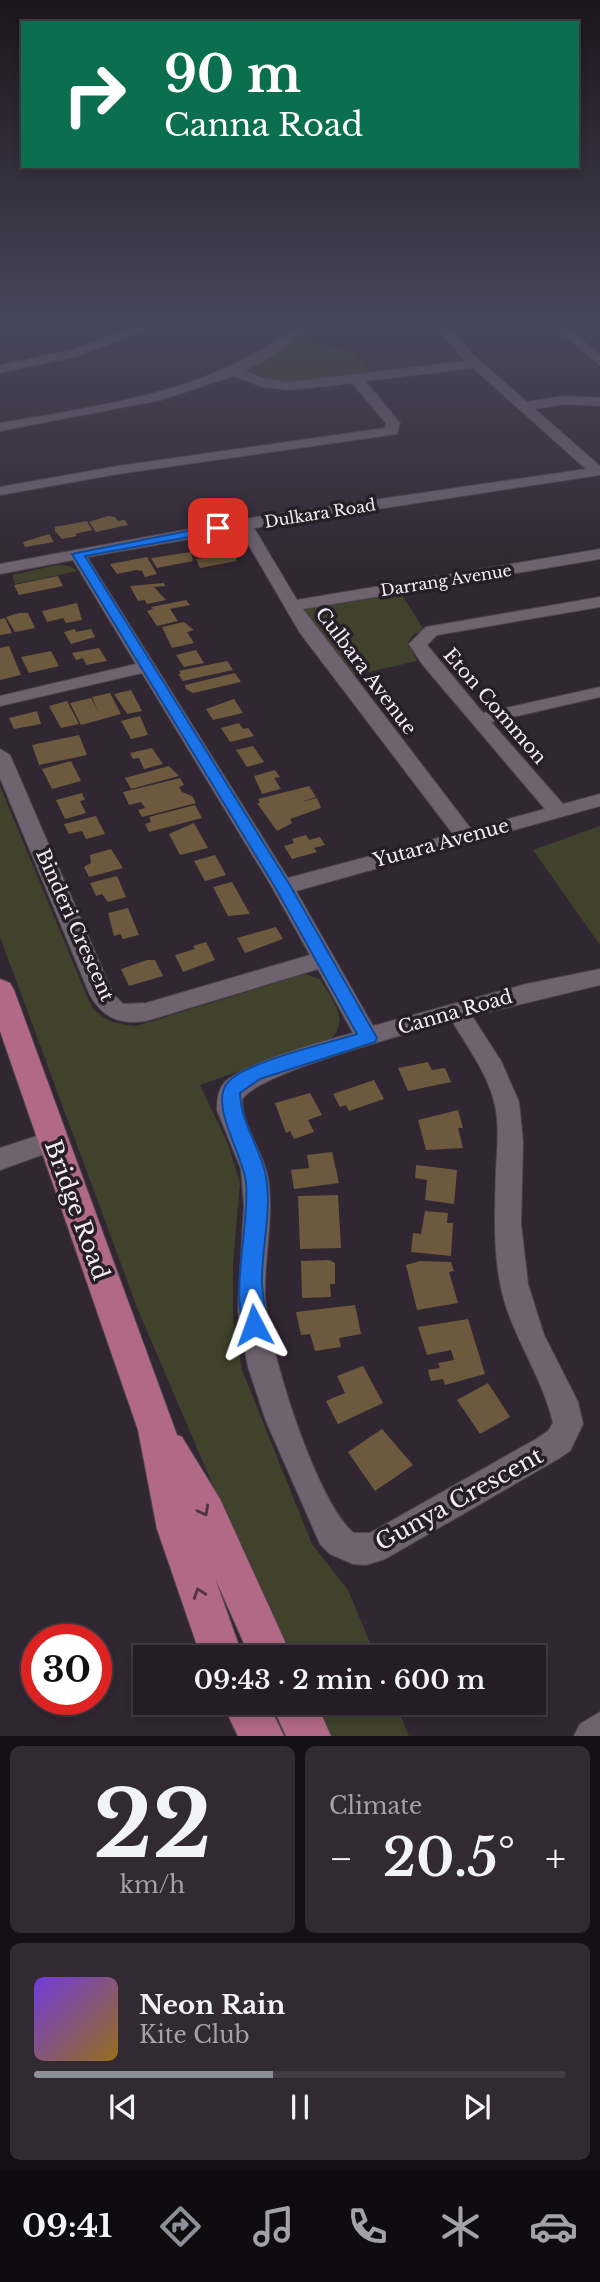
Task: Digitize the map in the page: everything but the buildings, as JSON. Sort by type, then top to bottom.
[{"type":"main road","name":"Bridge Road","points":[[0,989],[157,1430],[177,1529],[218,1645]]},
{"type":"main road","name":"Bridge Road","points":[[157,1430],[206,1513],[266,1645]]},
{"type":"main road","points":[[245,1715],[251,1736]]},
{"type":"main road","points":[[249,1715],[262,1736]]},
{"type":"main road","points":[[299,1715],[309,1736]]},
{"type":"street","points":[[0,427],[109,407]]},
{"type":"street","points":[[0,491],[118,470],[391,431],[394,423],[380,407]]},
{"type":"street","points":[[528,407],[598,471]]},
{"type":"street","name":"Dulkara Road","points":[[0,569],[244,524],[598,471]]},
{"type":"street","name":"Culbara Avenue","points":[[244,524],[292,606],[466,836]]},
{"type":"street","points":[[78,554],[283,887],[368,1038]]},
{"type":"street","name":"Darrang Avenue","points":[[292,606],[600,554]]},
{"type":"street","name":"Eton Common","points":[[558,811],[420,650],[418,644],[421,638],[432,631],[600,602]]},
{"type":"street","points":[[0,701],[148,666]]},
{"type":"street","points":[[480,719],[600,692]]},
{"type":"street","name":"Binderi Crescent","points":[[0,755],[102,995],[115,1011],[126,1015],[146,1012],[324,959]]},
{"type":"street","name":"Yutara Avenue","points":[[283,887],[600,800]]},
{"type":"street","name":"Canna Road","points":[[234,1087],[254,1074],[368,1038],[559,982],[600,977]]},
{"type":"street","name":"Gunya Crescent","points":[[234,1087],[231,1093],[231,1112],[254,1166],[256,1188],[252,1300],[260,1360],[326,1526],[336,1540],[349,1548],[361,1551],[374,1548],[547,1450],[559,1441],[568,1424],[563,1402],[531,1338],[514,1284],[508,1224],[510,1142],[507,1102],[497,1076],[458,1012]]},
{"type":"street","points":[[0,1159],[52,1141]]},
{"type":"street","points":[[592,1736],[600,1730]]},
{"type":"green space","points":[[57,565],[70,566],[78,571],[15,584],[12,575]]},
{"type":"green space","points":[[400,592],[424,630],[413,635],[408,642],[417,661],[347,677],[302,612],[309,607]]},
{"type":"green space","points":[[0,786],[91,1006],[101,1016],[117,1023],[136,1026],[305,974],[320,979],[337,1008],[339,1023],[332,1038],[200,1085],[228,1144],[240,1183],[233,1263],[233,1318],[242,1370],[312,1544],[348,1590],[371,1645],[287,1645],[242,1553],[138,1310],[0,937]]},
{"type":"green space","points":[[600,826],[600,945],[533,850]]},
{"type":"green space","points":[[322,1715],[400,1715],[409,1736],[332,1736]]},
{"type":"route","points":[[218,528],[78,554],[283,887],[368,1038],[254,1074],[234,1087],[231,1093],[231,1112],[254,1166],[256,1214],[251,1282],[254,1325]]}]
